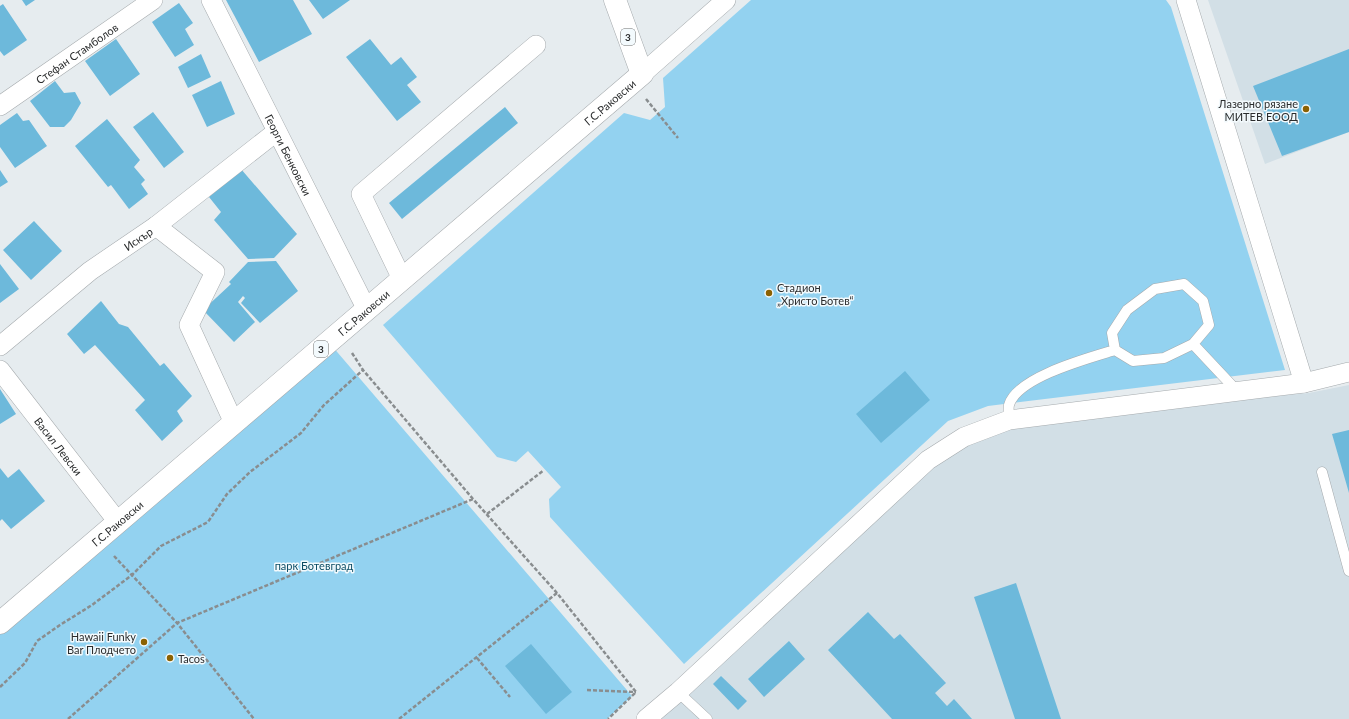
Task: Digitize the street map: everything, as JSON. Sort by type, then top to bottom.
[{"type":"main road","name":"3","points":[[615,0],[638,79]]},
{"type":"main road","name":"Г.С.Раковски","points":[[0,623],[638,79]]},
{"type":"street","name":"Стефан Стамболов","points":[[0,106],[153,0]]},
{"type":"street","name":"Георги Бенковски","points":[[211,0],[276,132],[367,310]]},
{"type":"street","name":"Г.С.Раковски","points":[[638,79],[726,0]]},
{"type":"street","points":[[1186,0],[1304,383]]},
{"type":"street","points":[[402,279],[361,194],[536,45]]},
{"type":"street","name":"Искър","points":[[0,346],[90,271],[156,226],[276,132]]},
{"type":"street","points":[[156,226],[215,272],[188,325],[234,423]]},
{"type":"street","name":"Васил Левски","points":[[0,370],[118,522]]},
{"type":"street","points":[[646,719],[678,692],[928,460],[964,437],[1009,420],[1304,383],[1349,372]]},
{"type":"lane","points":[[1184,284],[1203,301],[1209,325],[1193,344],[1164,358],[1133,361],[1115,350],[1112,333],[1127,310],[1155,289],[1184,284]]},
{"type":"lane","points":[[1193,344],[1238,392]]},
{"type":"lane","points":[[1009,420],[1009,404],[1025,384],[1060,368],[1115,350]]},
{"type":"lane","points":[[1322,472],[1349,571]]},
{"type":"lane","points":[[678,692],[707,719]]},
{"type":"path","points":[[638,79],[678,138]]},
{"type":"path","points":[[349,349],[363,370],[473,499],[557,593],[636,692]]},
{"type":"path","points":[[0,687],[25,663],[37,641],[92,605],[132,575],[161,546],[208,522],[227,494],[250,472],[301,433],[324,405],[363,370]]},
{"type":"path","points":[[488,514],[544,470]]},
{"type":"path","points":[[68,719],[177,623],[473,499]]},
{"type":"path","points":[[98,539],[177,623],[254,719]]},
{"type":"path","points":[[399,719],[557,593]]},
{"type":"path","points":[[477,658],[510,697]]},
{"type":"path","points":[[587,690],[636,692]]},
{"type":"path","points":[[608,719],[636,692]]},
{"type":"shaded area","points":[[1208,0],[1349,0],[1349,132],[1265,164]]},
{"type":"shaded area","points":[[1349,385],[1349,719],[646,719],[928,460],[1009,420],[1309,393]]},
{"type":"green space","name":"Стадион „Христо Ботев“","points":[[751,0],[1166,0],[1171,7],[1285,370],[988,406],[948,421],[684,664],[550,517],[549,499],[561,487],[528,451],[516,462],[497,457],[383,325],[624,113],[650,120],[665,107],[663,78]]},
{"type":"green space","name":"парк Ботевград","points":[[332,346],[632,696],[607,719],[0,719],[0,634]]},
{"type":"building","points":[[22,0],[35,0],[26,6]]},
{"type":"building","points":[[226,0],[293,0],[312,34],[259,62]]},
{"type":"building","points":[[309,0],[350,0],[323,19]]},
{"type":"building","points":[[179,3],[193,23],[185,29],[194,45],[175,57],[152,22]]},
{"type":"building","points":[[3,4],[27,40],[4,56],[0,51],[0,6]]},
{"type":"building","points":[[116,39],[140,74],[110,96],[85,61]]},
{"type":"building","points":[[370,39],[391,65],[401,57],[417,77],[407,85],[421,102],[397,121],[346,57]]},
{"type":"building","name":"Лазерно рязане МИТЕВ ЕООД","points":[[1349,49],[1349,132],[1282,156],[1253,86]]},
{"type":"building","points":[[201,54],[211,77],[188,88],[178,67]]},
{"type":"building","points":[[55,81],[64,93],[75,92],[81,103],[71,120],[64,127],[50,127],[30,101]]},
{"type":"building","points":[[221,81],[235,114],[207,127],[192,95]]},
{"type":"building","points":[[505,107],[518,123],[402,219],[389,203]]},
{"type":"building","points":[[153,112],[184,152],[164,168],[133,127]]},
{"type":"building","points":[[17,113],[23,121],[29,120],[47,146],[15,168],[0,147],[0,125]]},
{"type":"building","points":[[107,119],[140,160],[134,167],[145,180],[141,184],[148,194],[129,209],[111,185],[108,187],[75,146]]},
{"type":"building","points":[[241,169],[297,234],[274,258],[248,259],[214,220],[221,212],[209,197]]},
{"type":"building","points":[[0,170],[8,182],[0,187]]},
{"type":"building","points":[[34,221],[62,251],[31,280],[3,250]]},
{"type":"building","points":[[276,261],[298,291],[260,323],[241,303],[245,298],[243,296],[238,302],[255,322],[234,342],[203,310],[231,284],[229,282],[248,262]]},
{"type":"building","points":[[0,264],[19,289],[0,303]]},
{"type":"building","points":[[101,301],[119,324],[128,327],[160,366],[164,363],[192,396],[177,411],[183,421],[162,441],[135,410],[145,400],[95,345],[84,354],[67,334]]},
{"type":"building","points":[[905,371],[930,400],[881,443],[856,414]]},
{"type":"building","points":[[0,389],[16,414],[0,424]]},
{"type":"building","points":[[1349,430],[1349,493],[1332,434]]},
{"type":"building","points":[[0,468],[8,478],[19,469],[45,501],[11,529],[2,519],[0,521]]},
{"type":"building","points":[[1016,583],[1061,719],[1015,719],[974,597]]},
{"type":"building","points":[[868,612],[894,639],[900,634],[946,683],[935,693],[947,706],[954,699],[972,719],[892,719],[828,650]]},
{"type":"building","points":[[789,641],[805,659],[764,697],[748,679]]},
{"type":"building","points":[[531,644],[572,692],[546,714],[505,666]]},
{"type":"building","points":[[721,676],[747,701],[738,710],[713,684]]},
{"type":"place","name":"Лазерно рязане МИТЕВ ЕООД","points":[[1306,109]]},
{"type":"place","name":"Стадион „Христо Ботев“","points":[[769,293]]},
{"type":"place","name":"Hawaii Funky Bar Плодчето","points":[[144,642]]},
{"type":"place","name":"Tacos","points":[[170,658]]}]
